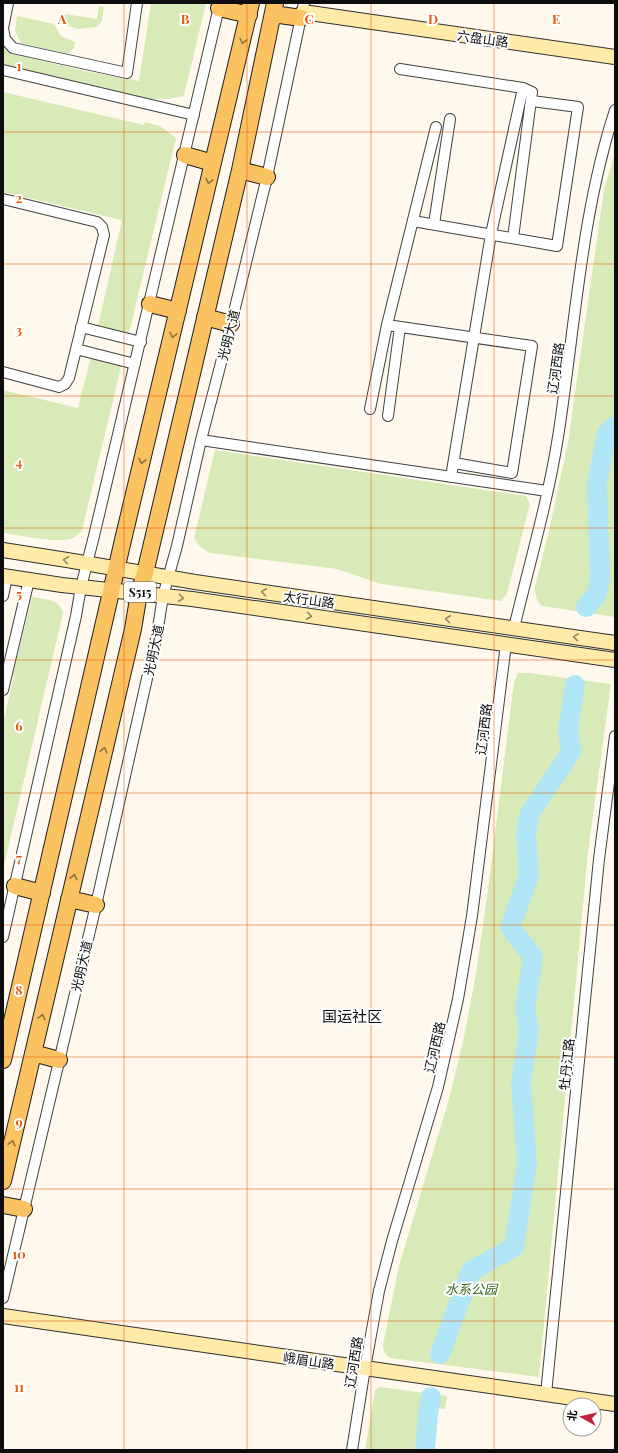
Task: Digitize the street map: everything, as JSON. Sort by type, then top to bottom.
[{"type":"main road","points":[[220,6],[250,9]]},
{"type":"main road","points":[[274,8],[302,11]]},
{"type":"main road","name":"光明大道","points":[[3,1182],[133,629],[139,593],[146,573],[240,170],[274,8]]},
{"type":"main road","name":"S515","points":[[3,1060],[6,1037],[42,893],[117,568],[250,9]]},
{"type":"main road","name":"六盘山路","points":[[302,11],[615,57]]},
{"type":"main road","points":[[185,155],[214,163]]},
{"type":"main road","points":[[240,170],[267,177]]},
{"type":"main road","points":[[150,304],[178,310]]},
{"type":"main road","points":[[205,317],[231,324]]},
{"type":"main road","name":"太行山路","points":[[3,550],[88,563],[169,578],[615,643]]},
{"type":"main road","name":"太行山路","points":[[5,577],[163,596],[615,660]]},
{"type":"main road","points":[[15,886],[42,893]]},
{"type":"main road","points":[[69,899],[96,905]]},
{"type":"main road","points":[[33,1053],[59,1060]]},
{"type":"main road","points":[[3,1205],[24,1209]]},
{"type":"main road","name":"峨眉山路","points":[[3,1316],[615,1404]]},
{"type":"street","points":[[8,3],[3,28],[5,39],[12,48],[127,73],[137,3]]},
{"type":"street","points":[[3,938],[76,616],[81,587],[141,342],[220,6]]},
{"type":"street","name":"光明大道","points":[[3,1298],[96,905],[155,642],[163,596],[169,578],[201,440],[267,177],[302,11]]},
{"type":"street","points":[[400,69],[523,88],[532,92],[513,238]]},
{"type":"street","points":[[3,70],[194,115]]},
{"type":"street","points":[[451,476],[491,234],[523,88]]},
{"type":"street","points":[[414,221],[557,246],[578,108],[532,101]]},
{"type":"street","name":"辽河西路","points":[[514,628],[547,492],[558,436],[591,202],[598,167],[615,110]]},
{"type":"street","points":[[434,224],[450,119]]},
{"type":"street","points":[[370,409],[387,325],[414,221],[436,127]]},
{"type":"street","points":[[3,199],[97,222],[102,226],[104,235],[69,378],[65,384],[59,387],[3,372]]},
{"type":"street","points":[[387,325],[532,346],[512,473],[454,463]]},
{"type":"street","points":[[81,327],[141,342]]},
{"type":"street","points":[[388,416],[400,327]]},
{"type":"street","points":[[76,349],[135,364]]},
{"type":"street","points":[[201,440],[451,476],[547,492]]},
{"type":"street","points":[[3,596],[5,577]]},
{"type":"street","points":[[3,690],[29,580]]},
{"type":"street","name":"辽河西路","points":[[352,1450],[379,1291],[392,1241],[438,1087],[458,999],[472,916],[506,644]]},
{"type":"street","name":"牡丹江路","points":[[546,1394],[599,859],[615,736]]},
{"type":"green space","points":[[151,3],[206,3],[184,96],[169,99],[136,99],[3,70],[3,44],[9,52],[79,70],[139,81]]},
{"type":"green space","points":[[99,6],[104,7],[102,21],[97,27],[78,29],[64,25],[65,14],[97,19]]},
{"type":"green space","points":[[17,16],[54,24],[61,36],[75,42],[74,48],[68,54],[21,43],[15,31]]},
{"type":"green space","points":[[3,92],[144,125],[145,122],[160,126],[176,138],[129,333],[98,326],[122,220],[3,192]]},
{"type":"green space","points":[[615,153],[615,617],[542,606],[536,597],[535,587],[568,443],[604,189]]},
{"type":"green space","points":[[91,356],[122,363],[82,530],[75,537],[61,540],[40,539],[3,533],[3,390],[78,408]]},
{"type":"green space","points":[[215,450],[526,496],[530,504],[507,594],[501,601],[381,584],[337,569],[210,553],[200,547],[194,538]]},
{"type":"green space","points":[[32,597],[55,602],[62,608],[63,613],[3,870],[3,724]]},
{"type":"green space","name":"水系公园","points":[[518,673],[529,673],[611,684],[588,852],[539,1377],[390,1358],[383,1349],[399,1266],[451,1092],[464,1037],[476,974],[488,889],[514,682]]},
{"type":"green space","points":[[380,1387],[447,1396],[445,1409],[436,1408],[432,1450],[365,1450],[375,1390]]},
{"type":"waterway","points":[[586,607],[597,594],[600,577],[597,483],[607,433],[615,426]]},
{"type":"waterway","points":[[440,1354],[471,1271],[514,1247],[527,1163],[521,1083],[529,1030],[525,1008],[533,957],[510,927],[529,876],[526,833],[530,813],[571,752],[568,729],[575,685]]},
{"type":"waterway","points":[[425,1450],[431,1397]]},
{"type":"district","name":"国运社区","points":[[352,1016]]}]
